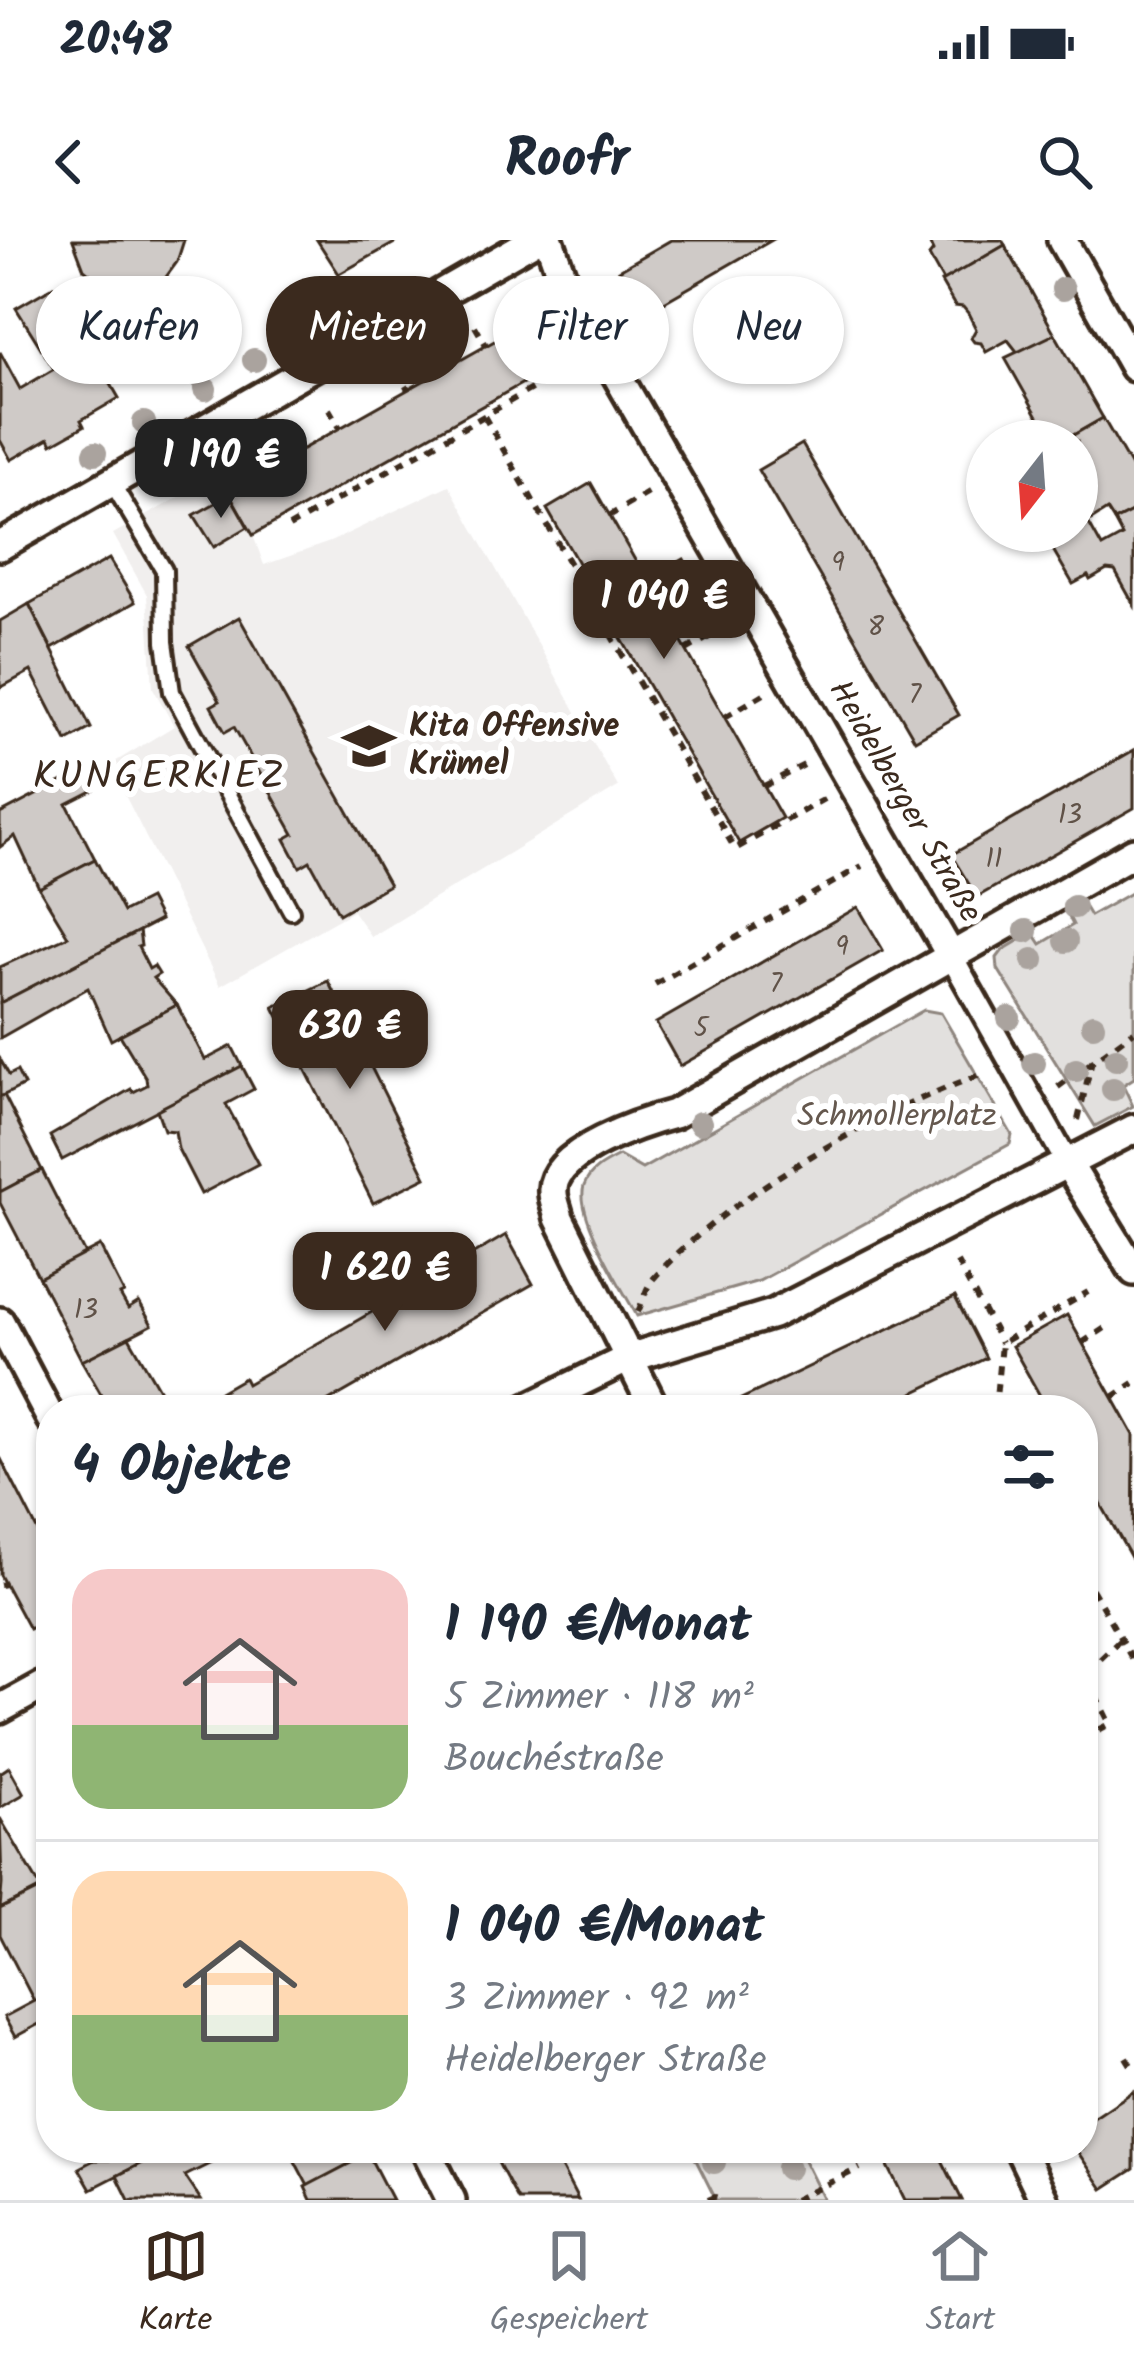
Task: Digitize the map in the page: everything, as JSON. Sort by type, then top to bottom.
[{"type":"street","points":[[0,546],[534,240]]},
{"type":"street","name":"Heidelberger Straße","points":[[549,240],[564,284],[1068,1164],[1134,1271]]},
{"type":"street","points":[[1062,240],[1134,367]]},
{"type":"street","points":[[648,1395],[559,1218],[552,1186],[560,1169],[582,1152],[639,1124],[674,1114],[1134,853]]},
{"type":"street","points":[[554,1395],[629,1358],[773,1314],[1134,1129]]},
{"type":"street","points":[[0,1322],[38,1395]]},
{"type":"street","points":[[0,1709],[36,1689]]},
{"type":"street","points":[[432,2163],[451,2200]]},
{"type":"street","points":[[1026,2163],[1044,2200]]},
{"type":"lane","points":[[112,482],[164,570],[165,642],[172,692],[292,911]]},
{"type":"path","points":[[475,326],[486,345]]},
{"type":"path","points":[[405,384],[408,390]]},
{"type":"path","points":[[289,527],[540,384]]},
{"type":"path","points":[[329,409],[340,428]]},
{"type":"path","points":[[484,416],[735,849],[824,799]]},
{"type":"path","points":[[251,453],[262,472]]},
{"type":"path","points":[[609,516],[649,492]]},
{"type":"path","points":[[647,582],[687,559]]},
{"type":"path","points":[[686,650],[726,628]]},
{"type":"path","points":[[725,717],[764,694]]},
{"type":"path","points":[[764,786],[804,765]]},
{"type":"path","points":[[655,984],[862,866]]},
{"type":"path","points":[[1058,1088],[1134,1030]]},
{"type":"path","points":[[1078,1120],[1092,1060]]},
{"type":"path","points":[[629,1358],[650,1282],[750,1196],[885,1115],[1012,1064]]},
{"type":"path","points":[[957,1262],[1001,1343],[996,1395]]},
{"type":"path","points":[[1001,1343],[1088,1292]]},
{"type":"path","points":[[1082,1343],[1108,1326]]},
{"type":"path","points":[[1113,1397],[1134,1383]]},
{"type":"path","points":[[1098,1600],[1134,1662]]},
{"type":"path","points":[[1098,1661],[1120,1640]]},
{"type":"path","points":[[1098,1700],[1110,1724],[1098,1730]]},
{"type":"path","points":[[1126,2057],[1134,2070]]},
{"type":"path","points":[[794,2200],[860,2168]]},
{"type":"path","points":[[708,2200],[724,2200]]},
{"type":"shaded area","name":"Kita Offensive Krümel","points":[[219,475],[264,565],[330,542],[449,485],[618,787],[371,937],[353,911],[220,986],[110,765],[174,726],[153,688],[147,595],[113,534]]},
{"type":"green space","name":"Schmollerplatz","points":[[1134,891],[1134,1078],[1123,1085],[1133,1106],[1095,1126],[998,969],[997,958],[1033,932],[1041,944],[1073,925],[1063,905],[1078,896],[1090,916]]},
{"type":"green space","name":"Schmollerplatz","points":[[924,1010],[941,1013],[1012,1135],[1010,1144],[759,1281],[637,1316],[586,1215],[584,1186],[590,1176],[619,1156],[642,1169]]},
{"type":"green space","points":[[698,2163],[806,2163],[824,2200],[716,2200]]},
{"type":"building","points":[[73,240],[184,240],[167,276],[93,276],[84,269]]},
{"type":"building","points":[[317,240],[400,240],[339,274]]},
{"type":"building","points":[[671,240],[772,240],[709,276],[693,276],[693,285],[669,299],[669,276],[623,276],[619,270]]},
{"type":"building","points":[[928,240],[1002,240],[1005,245],[943,281],[929,256],[933,251]]},
{"type":"building","points":[[1005,245],[1055,334],[1019,354],[1008,340],[986,352],[981,343],[974,342],[976,329],[968,313],[955,306],[941,282]]},
{"type":"building","points":[[36,296],[36,340],[16,308]]},
{"type":"building","points":[[1055,334],[1103,418],[1040,420],[1005,358]]},
{"type":"building","points":[[493,342],[493,384],[521,384],[253,535],[228,491],[418,384],[469,384],[469,355]]},
{"type":"building","points":[[0,352],[20,389],[36,380],[36,384],[111,384],[119,398],[81,420],[84,426],[52,444],[49,438],[11,460],[0,440]]},
{"type":"building","points":[[1103,418],[1134,472],[1134,511],[1114,521],[1107,510],[1098,516],[1098,421]]},
{"type":"building","points":[[802,444],[959,715],[915,740],[758,470]]},
{"type":"building","points":[[591,483],[782,818],[739,843],[547,509]]},
{"type":"building","points":[[230,495],[248,527],[214,547],[194,515]]},
{"type":"building","points":[[1134,511],[1134,605],[1115,571],[1073,584],[1054,552],[1098,552],[1098,540],[1102,547],[1122,536],[1114,521]]},
{"type":"building","points":[[109,559],[135,602],[52,649],[29,604]]},
{"type":"building","points":[[29,604],[91,728],[67,741],[31,671],[0,688],[0,621]]},
{"type":"building","points":[[239,617],[389,885],[339,914],[310,861],[300,867],[285,839],[294,834],[234,727],[225,732],[211,706],[220,701],[189,646]]},
{"type":"building","points":[[1134,750],[1134,808],[977,897],[951,855]]},
{"type":"building","points":[[84,770],[94,790],[67,804],[95,859],[39,888],[15,836],[0,847],[0,814]]},
{"type":"building","points":[[95,859],[123,912],[149,899],[160,920],[0,1003],[0,967],[68,936],[39,888]]},
{"type":"building","points":[[858,907],[883,950],[680,1066],[656,1023]]},
{"type":"building","points":[[139,931],[138,947],[149,969],[154,966],[159,974],[153,978],[177,1005],[111,1040],[88,988],[0,1038],[0,1003]]},
{"type":"building","points":[[328,981],[426,1177],[373,1203],[274,1007]]},
{"type":"building","points":[[177,1005],[205,1060],[232,1046],[242,1066],[62,1160],[50,1136],[131,1089],[147,1085],[120,1035]]},
{"type":"building","points":[[0,1059],[9,1075],[17,1071],[24,1085],[0,1097]]},
{"type":"building","points":[[242,1066],[254,1089],[226,1104],[258,1164],[201,1194],[178,1149],[175,1131],[164,1130],[157,1110]]},
{"type":"building","points":[[4,1095],[42,1170],[0,1192],[0,1097]]},
{"type":"building","points":[[42,1170],[85,1254],[39,1278],[0,1203],[0,1192]]},
{"type":"building","points":[[506,1235],[533,1284],[339,1395],[214,1395],[244,1378],[247,1384],[398,1297],[395,1291],[425,1273],[429,1280]]},
{"type":"building","points":[[100,1246],[128,1309],[139,1302],[152,1325],[82,1361],[39,1278]]},
{"type":"building","points":[[955,1297],[986,1358],[909,1395],[750,1395]]},
{"type":"building","points":[[1067,1315],[1134,1435],[1133,1561],[1098,1499],[1098,1395],[1040,1395],[1012,1346]]},
{"type":"building","points":[[129,1337],[162,1395],[101,1395],[82,1361]]},
{"type":"building","points":[[0,1457],[36,1528],[36,1625],[29,1629],[0,1575]]},
{"type":"building","points":[[9,1767],[24,1794],[0,1808],[0,1773]]},
{"type":"building","points":[[0,1818],[36,1879],[36,1891],[0,1909]]},
{"type":"building","points":[[36,1891],[34,2001],[0,1935],[0,1909]]},
{"type":"building","points":[[36,2000],[36,2026],[15,2037],[4,2017]]},
{"type":"building","points":[[1134,2091],[1134,2169],[1103,2189],[1085,2163],[1098,2163],[1098,2115]]},
{"type":"building","points":[[88,2163],[142,2163],[91,2189],[79,2168]]},
{"type":"building","points":[[142,2163],[211,2163],[185,2176],[201,2200],[129,2200],[117,2176]]},
{"type":"building","points":[[296,2163],[351,2163],[308,2186]]},
{"type":"building","points":[[351,2163],[373,2163],[392,2200],[311,2200],[305,2187]]},
{"type":"building","points":[[498,2163],[559,2163],[578,2200],[518,2200]]},
{"type":"building","points":[[886,2163],[944,2163],[962,2200],[905,2200]]},
{"type":"place","name":"Kita Offensive Krümel","points":[[369,746]]},
{"type":"district","name":"KUNGERKIEZ","points":[[160,778]]}]
